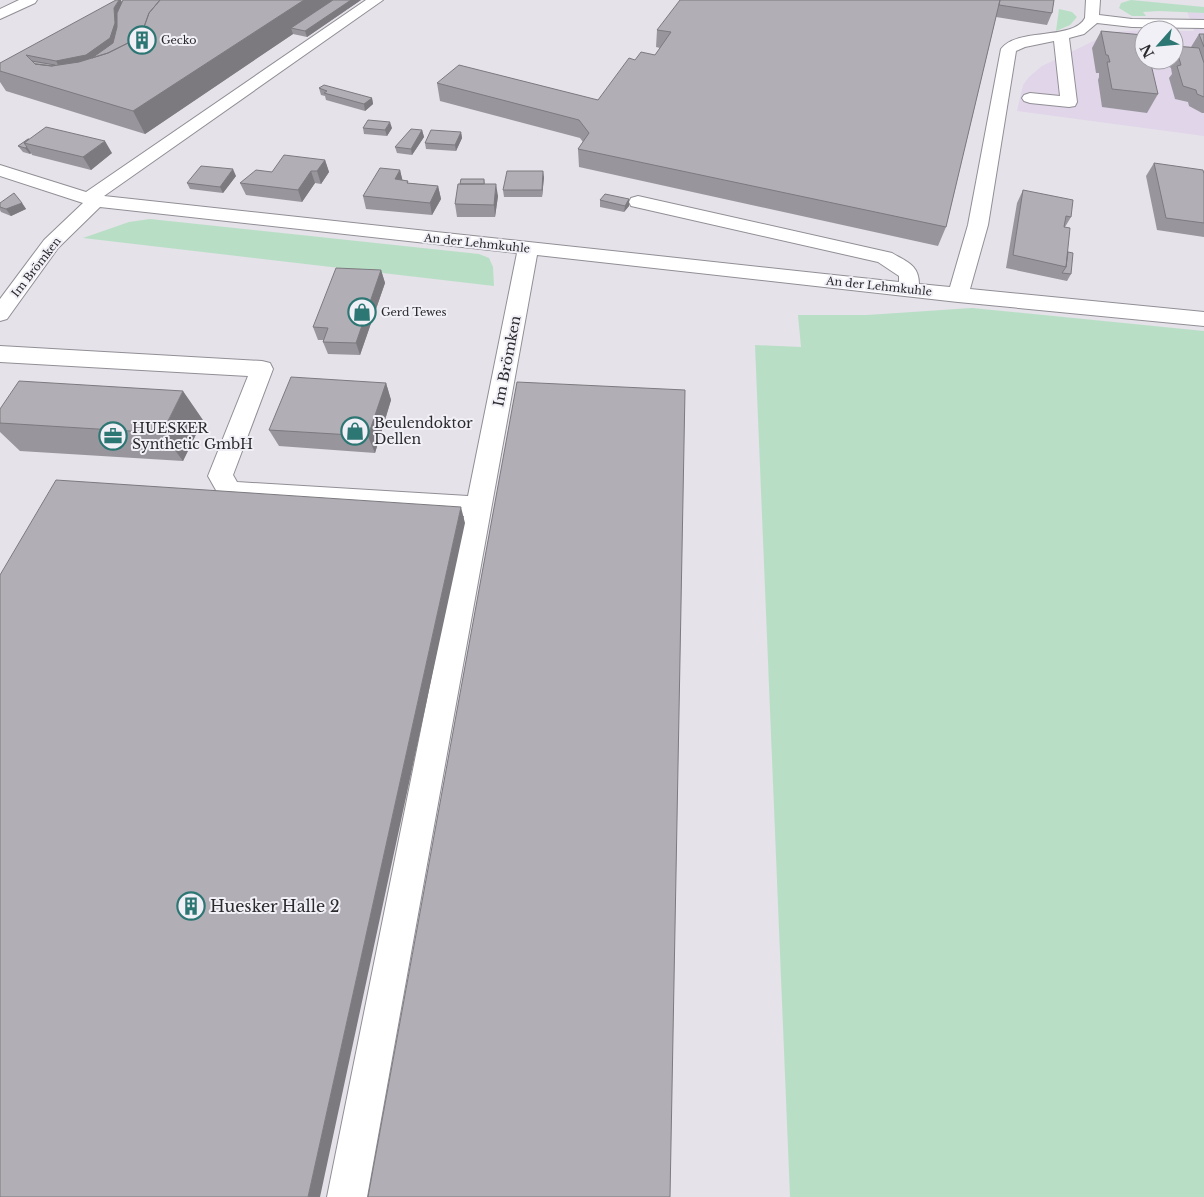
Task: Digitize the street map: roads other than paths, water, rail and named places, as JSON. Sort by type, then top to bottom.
[{"type":"street","points":[[0,15],[30,0]]},
{"type":"street","name":"Im Brömken","points":[[0,314],[51,244],[93,199],[214,110],[376,0]]},
{"type":"street","points":[[958,295],[978,225],[1009,49],[1020,43],[1079,31],[1089,24],[1092,18],[1093,0]]},
{"type":"street","points":[[1092,18],[1132,23],[1204,24]]},
{"type":"street","points":[[1030,98],[1069,102],[1061,36]]},
{"type":"street","name":"An der Lehmkuhle","points":[[0,170],[93,199],[958,295],[1204,319]]},
{"type":"street","points":[[638,202],[885,257],[909,274],[909,289]]},
{"type":"street","name":"Im Brömken","points":[[347,1197],[528,248]]},
{"type":"street","points":[[0,354],[262,369],[220,476],[230,492],[479,507]]},
{"type":"place","name":"Gecko","points":[[142,40]]},
{"type":"place","name":"Gerd Tewes","points":[[362,312]]},
{"type":"place","name":"Beulendoktor Dellen","points":[[355,431]]},
{"type":"place","name":"HUESKER Synthetic GmbH","points":[[113,436]]},
{"type":"place","name":"Huesker Halle 2","points":[[191,906]]}]
